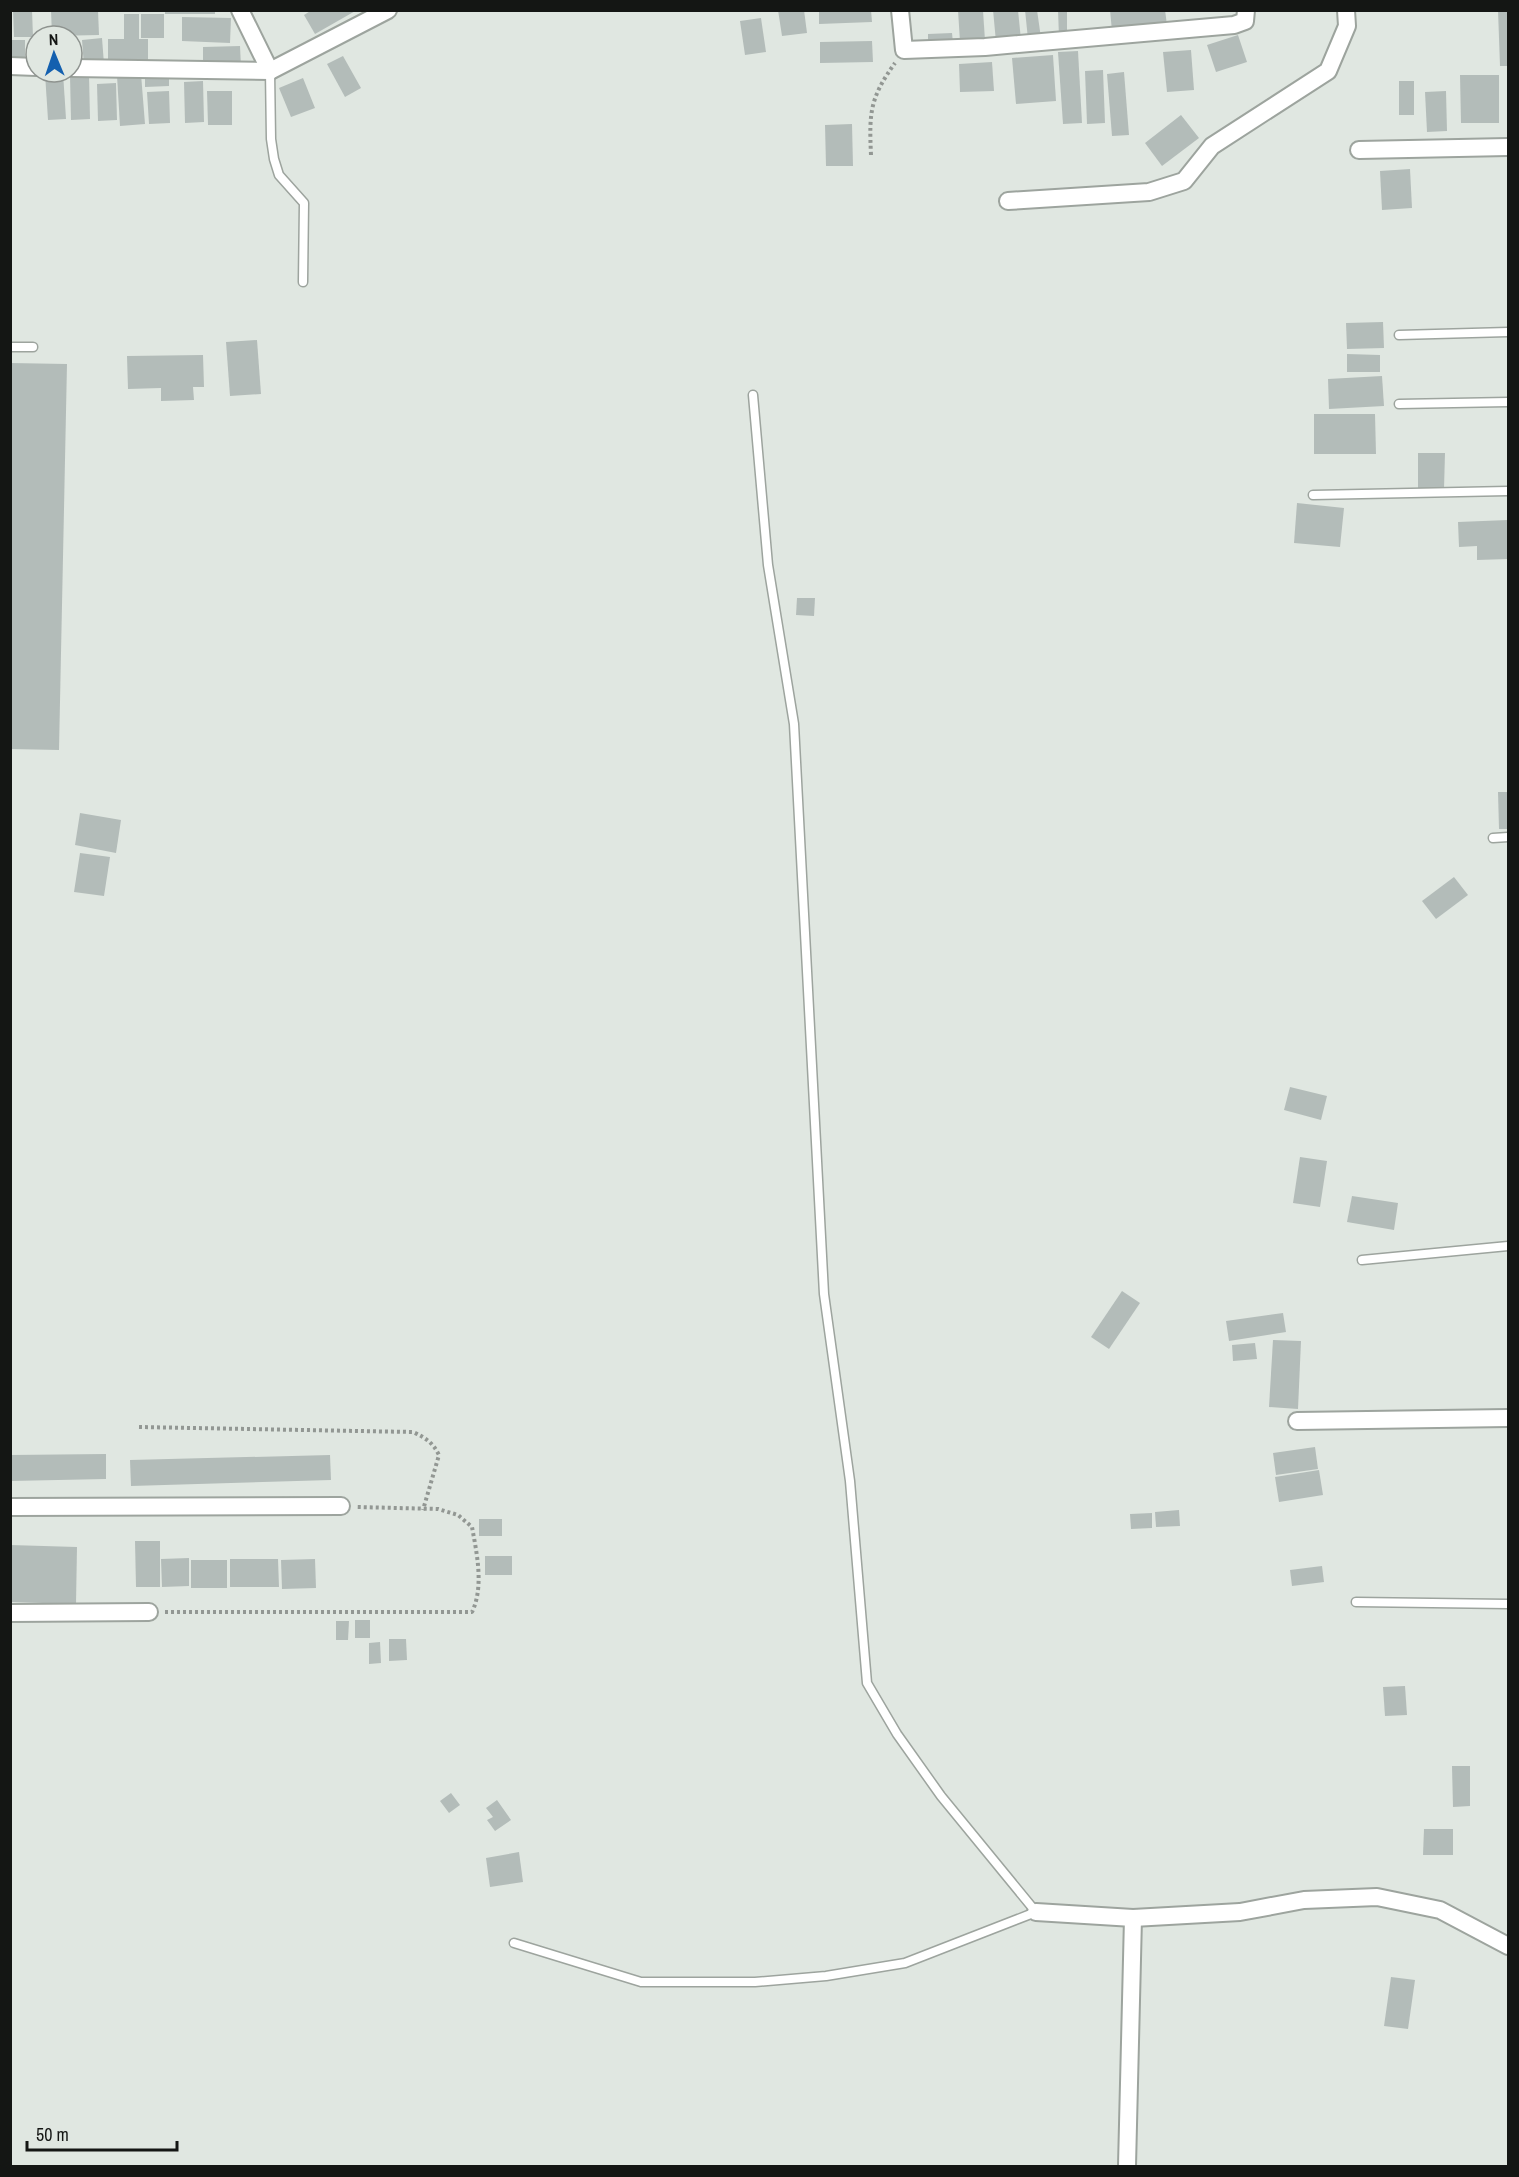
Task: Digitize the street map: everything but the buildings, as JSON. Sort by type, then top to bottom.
[{"type":"street","points":[[240,10],[270,71]]},
{"type":"street","points":[[900,10],[904,50],[985,47],[1234,25],[1245,21],[1246,10]]},
{"type":"street","points":[[1008,201],[1149,192],[1184,181],[1212,146],[1328,71],[1347,26],[1346,10]]},
{"type":"street","points":[[84,68],[270,71],[379,13]]},
{"type":"street","points":[[1359,150],[1509,147]]},
{"type":"street","points":[[1297,1422],[1509,1418]]},
{"type":"street","points":[[10,1507],[341,1506]]},
{"type":"street","points":[[10,1613],[149,1612]]},
{"type":"street","points":[[1036,1912],[1133,1918],[1240,1912],[1304,1899],[1377,1897],[1440,1910],[1509,1946]]},
{"type":"street","points":[[1128,2166],[1133,1918]]},
{"type":"lane","points":[[270,71],[271,139],[274,159],[279,175],[304,203],[303,282]]},
{"type":"lane","points":[[1399,335],[1509,332]]},
{"type":"lane","points":[[10,346],[33,347]]},
{"type":"lane","points":[[514,1943],[641,1982],[755,1982],[826,1977],[905,1963],[1036,1912],[941,1796],[897,1734],[867,1683],[850,1481],[824,1294],[794,724],[768,565],[753,395]]},
{"type":"lane","points":[[1399,404],[1509,402]]},
{"type":"lane","points":[[1313,495],[1509,491]]},
{"type":"lane","points":[[1493,838],[1509,837]]},
{"type":"lane","points":[[1362,1260],[1509,1246]]},
{"type":"lane","points":[[1356,1602],[1509,1604]]},
{"type":"path","points":[[871,154],[871,116],[876,91],[904,50]]},
{"type":"path","points":[[140,1427],[413,1432],[425,1438],[434,1446],[439,1455],[423,1510]]},
{"type":"path","points":[[149,1612],[472,1612],[478,1600],[478,1562],[472,1527],[458,1515],[438,1509],[341,1506]]}]
